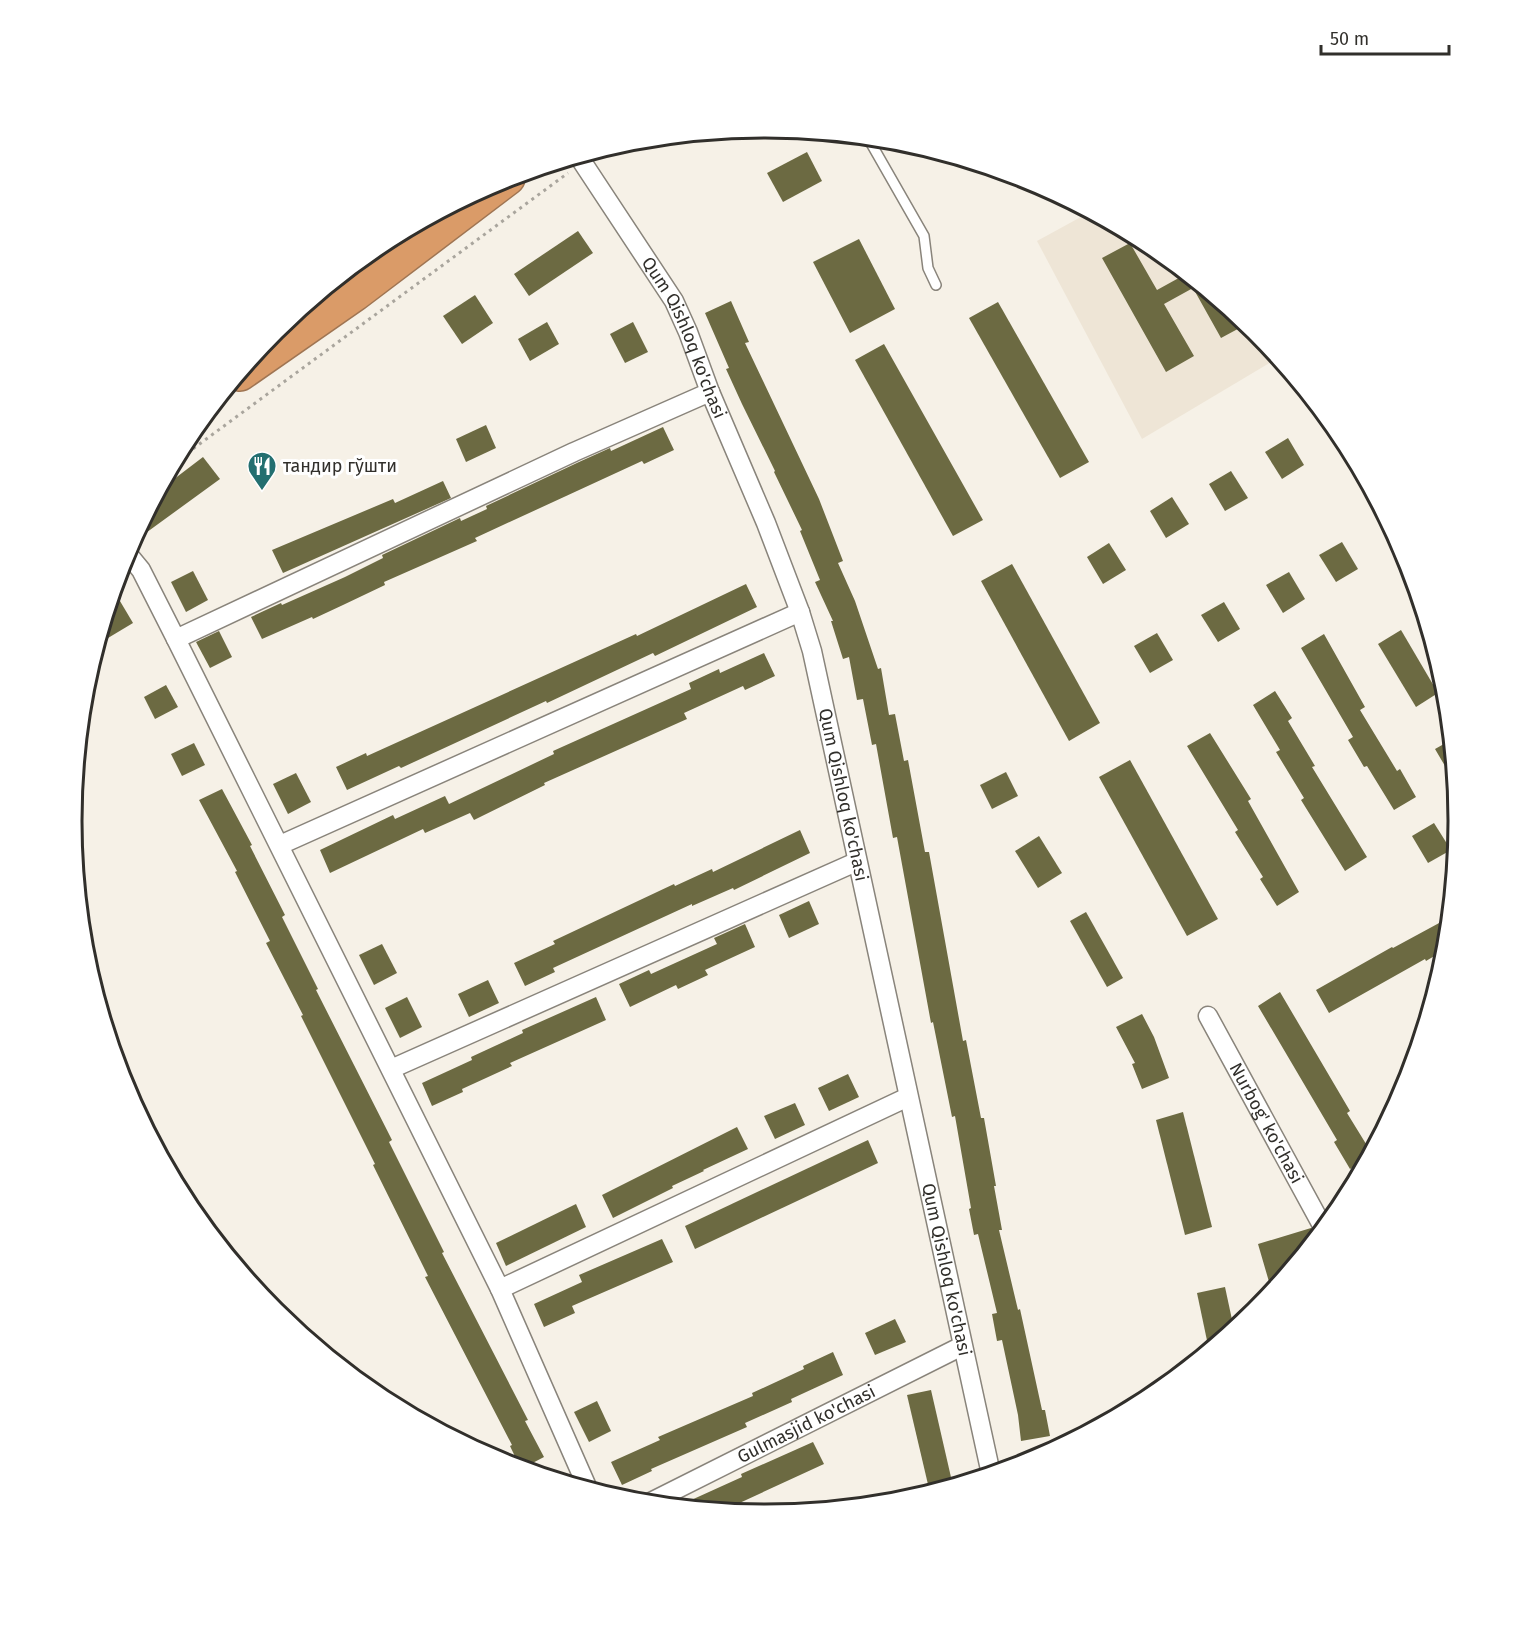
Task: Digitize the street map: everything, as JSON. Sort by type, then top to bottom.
[{"type":"highway","points":[[268,355],[355,294],[474,204]]},
{"type":"street","name":"Qum Qishloq ko'chasi","points":[[583,164],[674,301],[766,523],[800,612],[812,651],[856,862],[989,1466]]},
{"type":"street","points":[[176,639],[564,457],[710,392]]},
{"type":"street","points":[[133,561],[141,570],[280,845],[500,1289],[584,1479]]},
{"type":"street","points":[[280,845],[800,612]]},
{"type":"street","points":[[391,1069],[856,862]]},
{"type":"street","name":"Nurbog' ko'chasi","points":[[1208,1016],[1319,1220]]},
{"type":"street","points":[[500,1289],[908,1097]]},
{"type":"street","name":"Gulmasjid ko'chasi","points":[[662,1496],[962,1346]]},
{"type":"lane","points":[[873,147],[924,236],[928,268],[936,285]]},
{"type":"path","points":[[195,447],[571,167]]},
{"type":"shaded area","points":[[1082,216],[1145,254],[1181,280],[1216,308],[1271,362],[1142,439],[1037,241]]},
{"type":"building","points":[[807,152],[822,181],[783,202],[767,173]]},
{"type":"building","points":[[578,231],[593,253],[529,296],[514,274]]},
{"type":"building","points":[[859,239],[895,309],[850,333],[813,262]]},
{"type":"building","points":[[1129,244],[1157,290],[1178,278],[1192,289],[1164,304],[1194,356],[1166,372],[1102,258]]},
{"type":"building","points":[[1195,291],[1238,329],[1221,338]]},
{"type":"building","points":[[475,295],[493,323],[462,344],[443,316]]},
{"type":"building","points":[[731,301],[749,342],[745,343],[819,499],[843,561],[838,563],[855,601],[878,669],[881,668],[889,715],[895,714],[904,761],[908,760],[925,852],[929,852],[963,1041],[966,1040],[981,1118],[984,1118],[1002,1230],[999,1230],[1050,1436],[1021,1441],[1018,1415],[1002,1340],[997,1341],[992,1314],[997,1313],[978,1234],[974,1235],[955,1116],[952,1117],[933,1022],[931,1023],[897,837],[893,838],[876,744],[872,745],[863,699],[857,700],[849,657],[843,659],[831,621],[833,621],[815,582],[820,580],[800,531],[802,530],[726,369],[729,368],[705,313]]},
{"type":"building","points":[[998,302],[1089,462],[1060,478],[969,318]]},
{"type":"building","points":[[547,322],[559,344],[530,361],[518,339]]},
{"type":"building","points":[[633,322],[648,352],[625,363],[610,334]]},
{"type":"building","points":[[884,344],[983,520],[953,536],[855,360]]},
{"type":"building","points":[[486,425],[496,448],[466,462],[456,439]]},
{"type":"building","points":[[663,427],[674,450],[644,464],[642,461],[475,538],[477,541],[384,582],[385,585],[313,619],[312,617],[262,639],[251,617],[345,577],[383,558],[382,555],[460,518],[461,521],[487,509],[486,506],[579,462],[610,448],[611,451]]},
{"type":"building","points":[[1288,438],[1304,465],[1282,479],[1265,452]]},
{"type":"building","points":[[203,457],[220,479],[147,532],[153,519],[175,478]]},
{"type":"building","points":[[1231,471],[1248,498],[1225,511],[1209,484]]},
{"type":"building","points":[[443,481],[451,498],[283,573],[272,550],[393,499],[395,503]]},
{"type":"building","points":[[1172,497],[1189,524],[1166,538],[1150,511]]},
{"type":"building","points":[[1342,542],[1358,569],[1336,582],[1319,555]]},
{"type":"building","points":[[1109,543],[1126,570],[1103,584],[1087,557]]},
{"type":"building","points":[[1012,564],[1100,723],[1069,741],[981,581]]},
{"type":"building","points":[[193,571],[208,600],[186,612],[171,582]]},
{"type":"building","points":[[1289,572],[1305,599],[1283,613],[1266,585]]},
{"type":"building","points":[[746,584],[757,607],[655,656],[653,653],[547,703],[546,701],[401,768],[399,766],[347,790],[336,767],[366,753],[367,756],[636,634],[637,636]]},
{"type":"building","points":[[120,600],[133,623],[108,638]]},
{"type":"building","points":[[1224,602],[1240,629],[1218,642],[1201,615]]},
{"type":"building","points":[[1401,630],[1435,688],[1436,694],[1416,707],[1378,644]]},
{"type":"building","points":[[219,631],[232,657],[210,668],[196,642]]},
{"type":"building","points":[[1157,633],[1173,660],[1150,673],[1134,646]]},
{"type":"building","points":[[1324,634],[1365,707],[1360,710],[1397,771],[1400,769],[1416,797],[1394,810],[1348,740],[1353,737],[1301,648]]},
{"type":"building","points":[[764,653],[775,676],[745,690],[743,686],[684,713],[687,719],[544,783],[545,785],[474,820],[470,813],[425,833],[423,829],[330,873],[320,850],[393,815],[395,819],[445,796],[449,804],[554,754],[553,751],[691,689],[689,683],[719,669],[720,673]]},
{"type":"building","points":[[166,685],[178,707],[155,719],[144,697]]},
{"type":"building","points":[[1275,691],[1292,718],[1288,721],[1315,766],[1312,767],[1367,857],[1345,871],[1301,800],[1304,798],[1276,752],[1280,750],[1253,705]]},
{"type":"building","points":[[1210,733],[1251,799],[1248,801],[1299,892],[1277,906],[1260,879],[1263,877],[1235,832],[1238,830],[1187,746]]},
{"type":"building","points":[[194,743],[205,765],[182,776],[171,754]]},
{"type":"building","points":[[1444,744],[1446,768],[1435,749]]},
{"type":"building","points":[[1130,760],[1218,919],[1187,936],[1099,777]]},
{"type":"building","points":[[1006,772],[1018,796],[992,809],[980,785]]},
{"type":"building","points":[[296,773],[311,802],[288,814],[273,784]]},
{"type":"building","points":[[222,789],[252,845],[250,846],[285,915],[282,917],[318,989],[316,990],[392,1140],[389,1142],[444,1252],[442,1253],[528,1420],[525,1421],[544,1457],[532,1463],[515,1457],[510,1446],[512,1445],[425,1277],[428,1276],[373,1165],[375,1164],[266,943],[270,941],[235,872],[237,871],[199,800]]},
{"type":"building","points":[[1434,823],[1447,844],[1447,852],[1428,863],[1412,836]]},
{"type":"building","points":[[800,830],[810,853],[734,890],[733,888],[692,906],[692,904],[553,968],[555,972],[525,986],[514,963],[555,944],[553,941],[674,884],[675,886],[712,869],[713,872]]},
{"type":"building","points":[[1039,836],[1062,873],[1038,888],[1015,851]]},
{"type":"building","points":[[809,901],[819,924],[789,938],[779,915]]},
{"type":"building","points":[[1086,912],[1123,978],[1107,987],[1070,921]]},
{"type":"building","points":[[1441,922],[1435,956],[1329,1013],[1316,990]]},
{"type":"building","points":[[745,924],[755,947],[705,970],[708,975],[678,989],[676,985],[630,1007],[619,984],[649,970],[651,974],[717,944],[714,938]]},
{"type":"building","points":[[382,944],[397,973],[374,985],[359,955]]},
{"type":"building","points":[[488,980],[499,1003],[469,1017],[458,994]]},
{"type":"building","points":[[1280,992],[1350,1111],[1347,1113],[1367,1145],[1355,1166],[1350,1169],[1334,1142],[1337,1140],[1258,1006]]},
{"type":"building","points":[[407,997],[422,1027],[400,1038],[385,1008]]},
{"type":"building","points":[[596,997],[606,1020],[510,1063],[512,1066],[432,1106],[422,1083],[523,1033],[522,1030]]},
{"type":"building","points":[[1142,1014],[1154,1037],[1169,1078],[1142,1089],[1132,1064],[1135,1063],[1116,1027]]},
{"type":"building","points":[[848,1074],[859,1097],[829,1111],[818,1088]]},
{"type":"building","points":[[795,1103],[805,1125],[775,1139],[764,1116]]},
{"type":"building","points":[[1183,1112],[1212,1227],[1185,1235],[1156,1120]]},
{"type":"building","points":[[737,1127],[748,1149],[613,1218],[602,1195]]},
{"type":"building","points":[[868,1140],[878,1163],[695,1249],[685,1226]]},
{"type":"building","points":[[576,1204],[586,1227],[506,1266],[496,1243]]},
{"type":"building","points":[[1311,1228],[1312,1230],[1269,1282],[1258,1244]]},
{"type":"building","points":[[662,1239],[673,1262],[572,1306],[575,1313],[544,1327],[534,1304],[582,1282],[579,1275]]},
{"type":"building","points":[[1225,1287],[1232,1320],[1207,1342],[1197,1293]]},
{"type":"building","points":[[895,1319],[906,1342],[875,1355],[865,1333]]},
{"type":"building","points":[[833,1352],[843,1375],[791,1399],[792,1402],[745,1423],[747,1427],[651,1469],[652,1471],[622,1485],[611,1462],[660,1440],[658,1437],[753,1396],[752,1393],[804,1369],[803,1366]]},
{"type":"building","points":[[931,1390],[951,1478],[928,1484],[907,1395]]},
{"type":"building","points":[[597,1401],[611,1431],[589,1442],[574,1412]]},
{"type":"building","points":[[813,1442],[824,1464],[739,1503],[691,1500],[742,1477],[741,1474]]},
{"type":"place","name":"тандир гўшти","points":[[262,492]]}]
